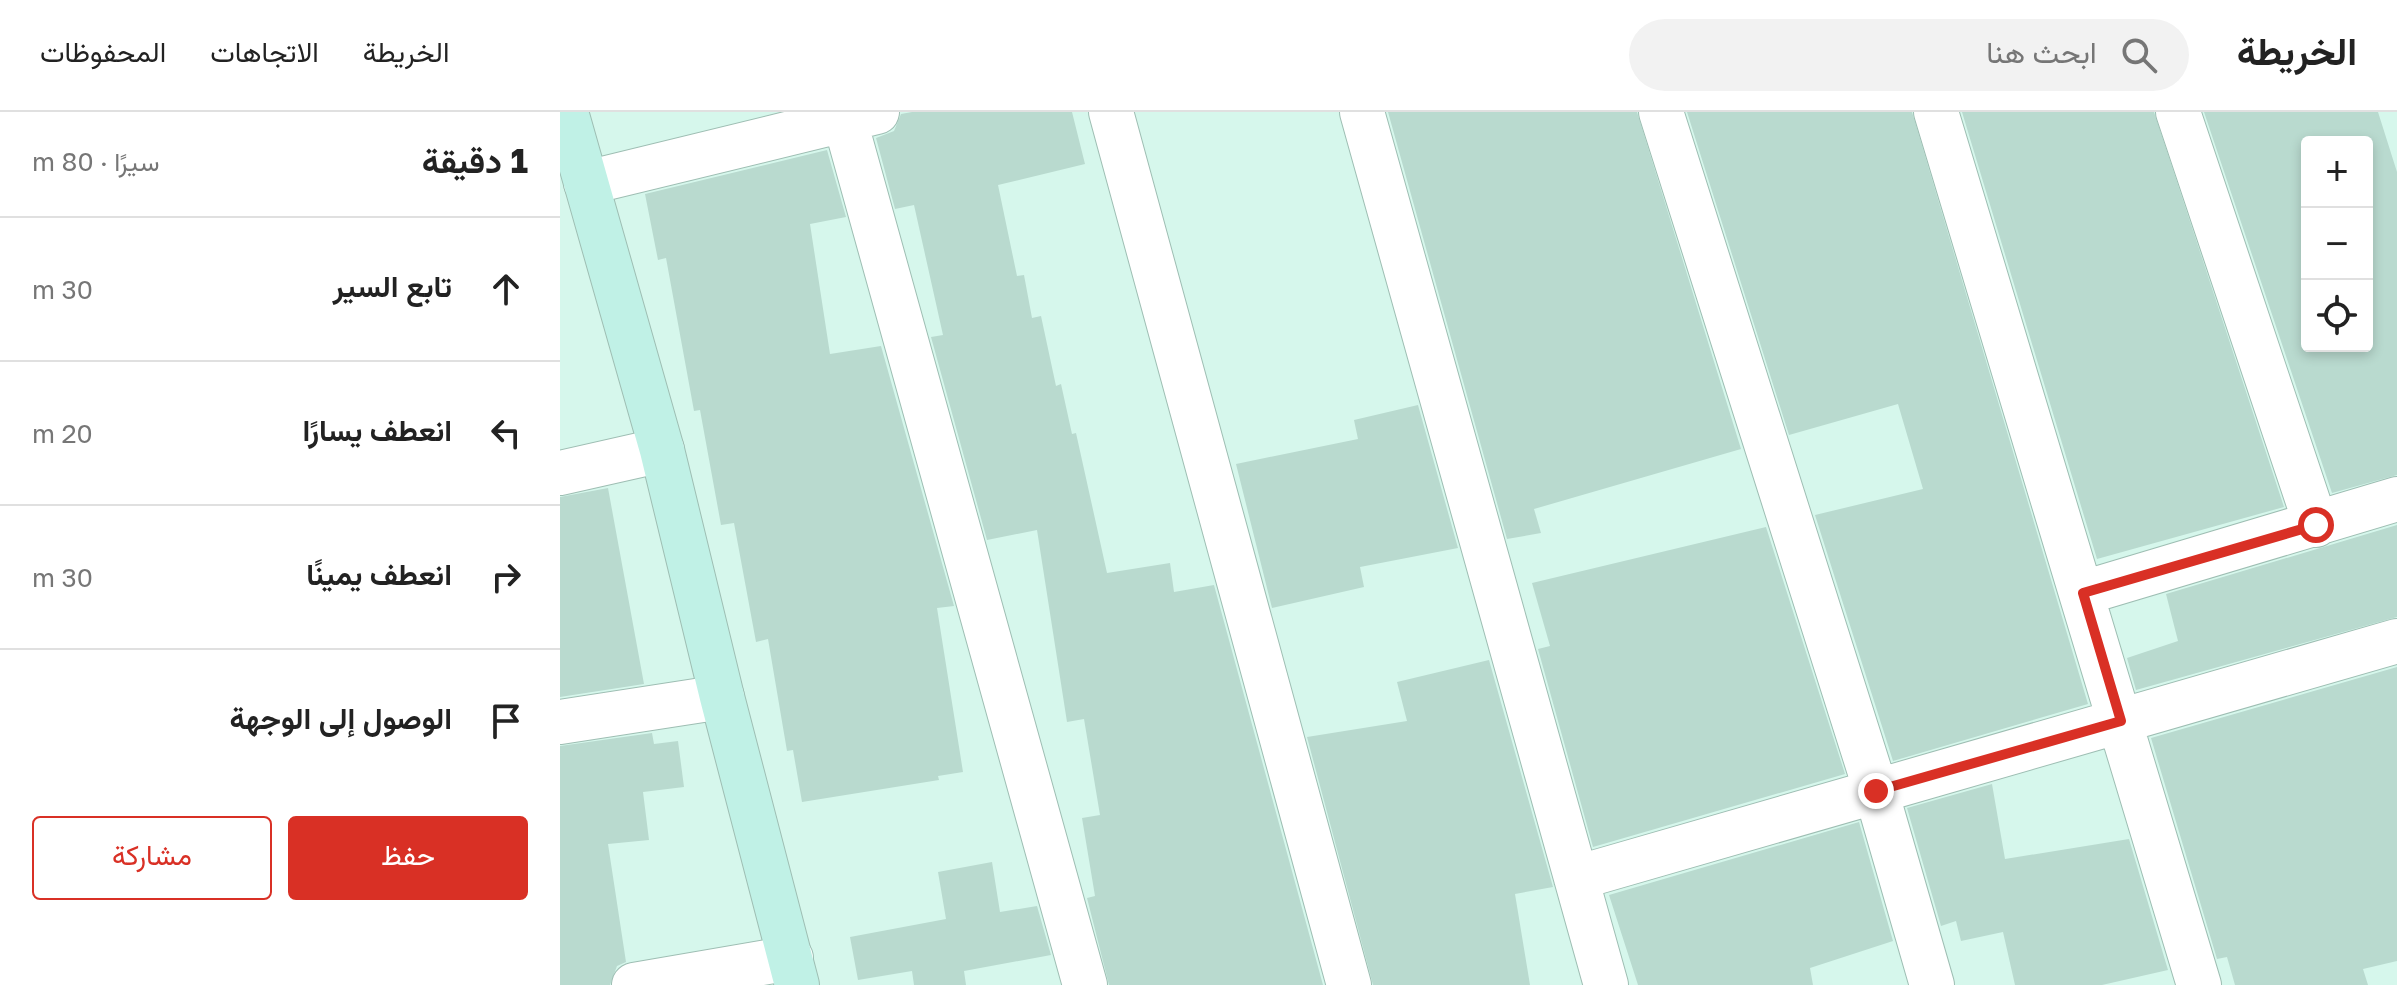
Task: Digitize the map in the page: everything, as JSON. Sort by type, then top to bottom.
[{"type":"street","points":[[566,112],[662,450],[722,697],[794,971],[634,985]]},
{"type":"street","points":[[1111,112],[1349,985]]},
{"type":"street","points":[[1362,112],[1606,985]]},
{"type":"street","points":[[1661,112],[1876,791],[1932,985]]},
{"type":"street","points":[[1936,112],[2199,985]]},
{"type":"street","points":[[2178,112],[2316,525]]},
{"type":"street","points":[[586,183],[861,117],[1085,985]]},
{"type":"street","points":[[560,473],[662,450]]},
{"type":"street","points":[[2083,593],[2397,499]]},
{"type":"street","points":[[1576,878],[2397,641]]},
{"type":"street","points":[[560,722],[722,697]]},
{"type":"building","points":[[1072,112],[1085,164],[998,185],[1017,276],[1024,275],[1032,318],[1041,316],[1056,386],[1061,384],[1072,434],[1076,433],[1107,573],[1170,563],[1174,592],[1214,585],[1323,985],[1109,985],[1087,898],[1095,896],[1082,818],[1100,815],[1084,719],[1067,722],[1037,530],[987,540],[931,337],[943,335],[914,205],[895,209],[876,138],[894,131],[901,114]]},
{"type":"building","points":[[1388,112],[1637,112],[1741,449],[1534,509],[1541,533],[1507,539]]},
{"type":"building","points":[[1687,112],[1912,112],[2088,704],[1893,761],[1815,515],[1923,489],[1898,404],[1789,435]]},
{"type":"building","points":[[1962,112],[2154,112],[2284,507],[2097,559]]},
{"type":"building","points":[[2204,112],[2378,112],[2397,172],[2397,475],[2332,493]]},
{"type":"building","points":[[827,150],[846,217],[810,224],[830,354],[881,346],[954,606],[937,608],[963,772],[938,776],[939,780],[802,802],[793,750],[787,751],[768,639],[756,642],[734,523],[721,525],[700,410],[694,411],[666,258],[658,260],[645,194]]},
{"type":"building","points":[[1418,405],[1458,548],[1360,567],[1364,587],[1272,608],[1236,464],[1358,439],[1354,420]]},
{"type":"building","points":[[608,488],[644,684],[560,697],[560,497]]},
{"type":"building","points":[[2397,525],[2397,617],[2136,690],[2127,658],[2178,641],[2166,594]]},
{"type":"building","points":[[1766,527],[1845,774],[1593,847],[1538,649],[1550,646],[1532,583]]},
{"type":"building","points":[[1489,660],[1553,887],[1515,894],[1530,985],[1373,985],[1307,737],[1407,721],[1397,682]]},
{"type":"building","points":[[2397,667],[2397,961],[2363,969],[2368,985],[2235,985],[2227,957],[2217,959],[2151,738]]},
{"type":"building","points":[[652,733],[654,744],[678,741],[684,787],[643,792],[649,840],[608,844],[626,962],[617,966],[610,985],[560,985],[560,746]]},
{"type":"building","points":[[1992,784],[2005,859],[2129,839],[2168,970],[2102,985],[2015,985],[2003,932],[1961,941],[1956,921],[1941,926],[1907,808]]},
{"type":"building","points":[[1859,822],[1893,941],[1810,968],[1813,985],[1638,985],[1609,895]]},
{"type":"building","points":[[992,862],[1000,912],[1037,906],[1051,955],[964,971],[966,985],[914,985],[912,971],[858,980],[850,937],[946,919],[938,872]]},
{"type":"route","points":[[1876,791],[2121,721],[2083,593],[2316,525]]}]
